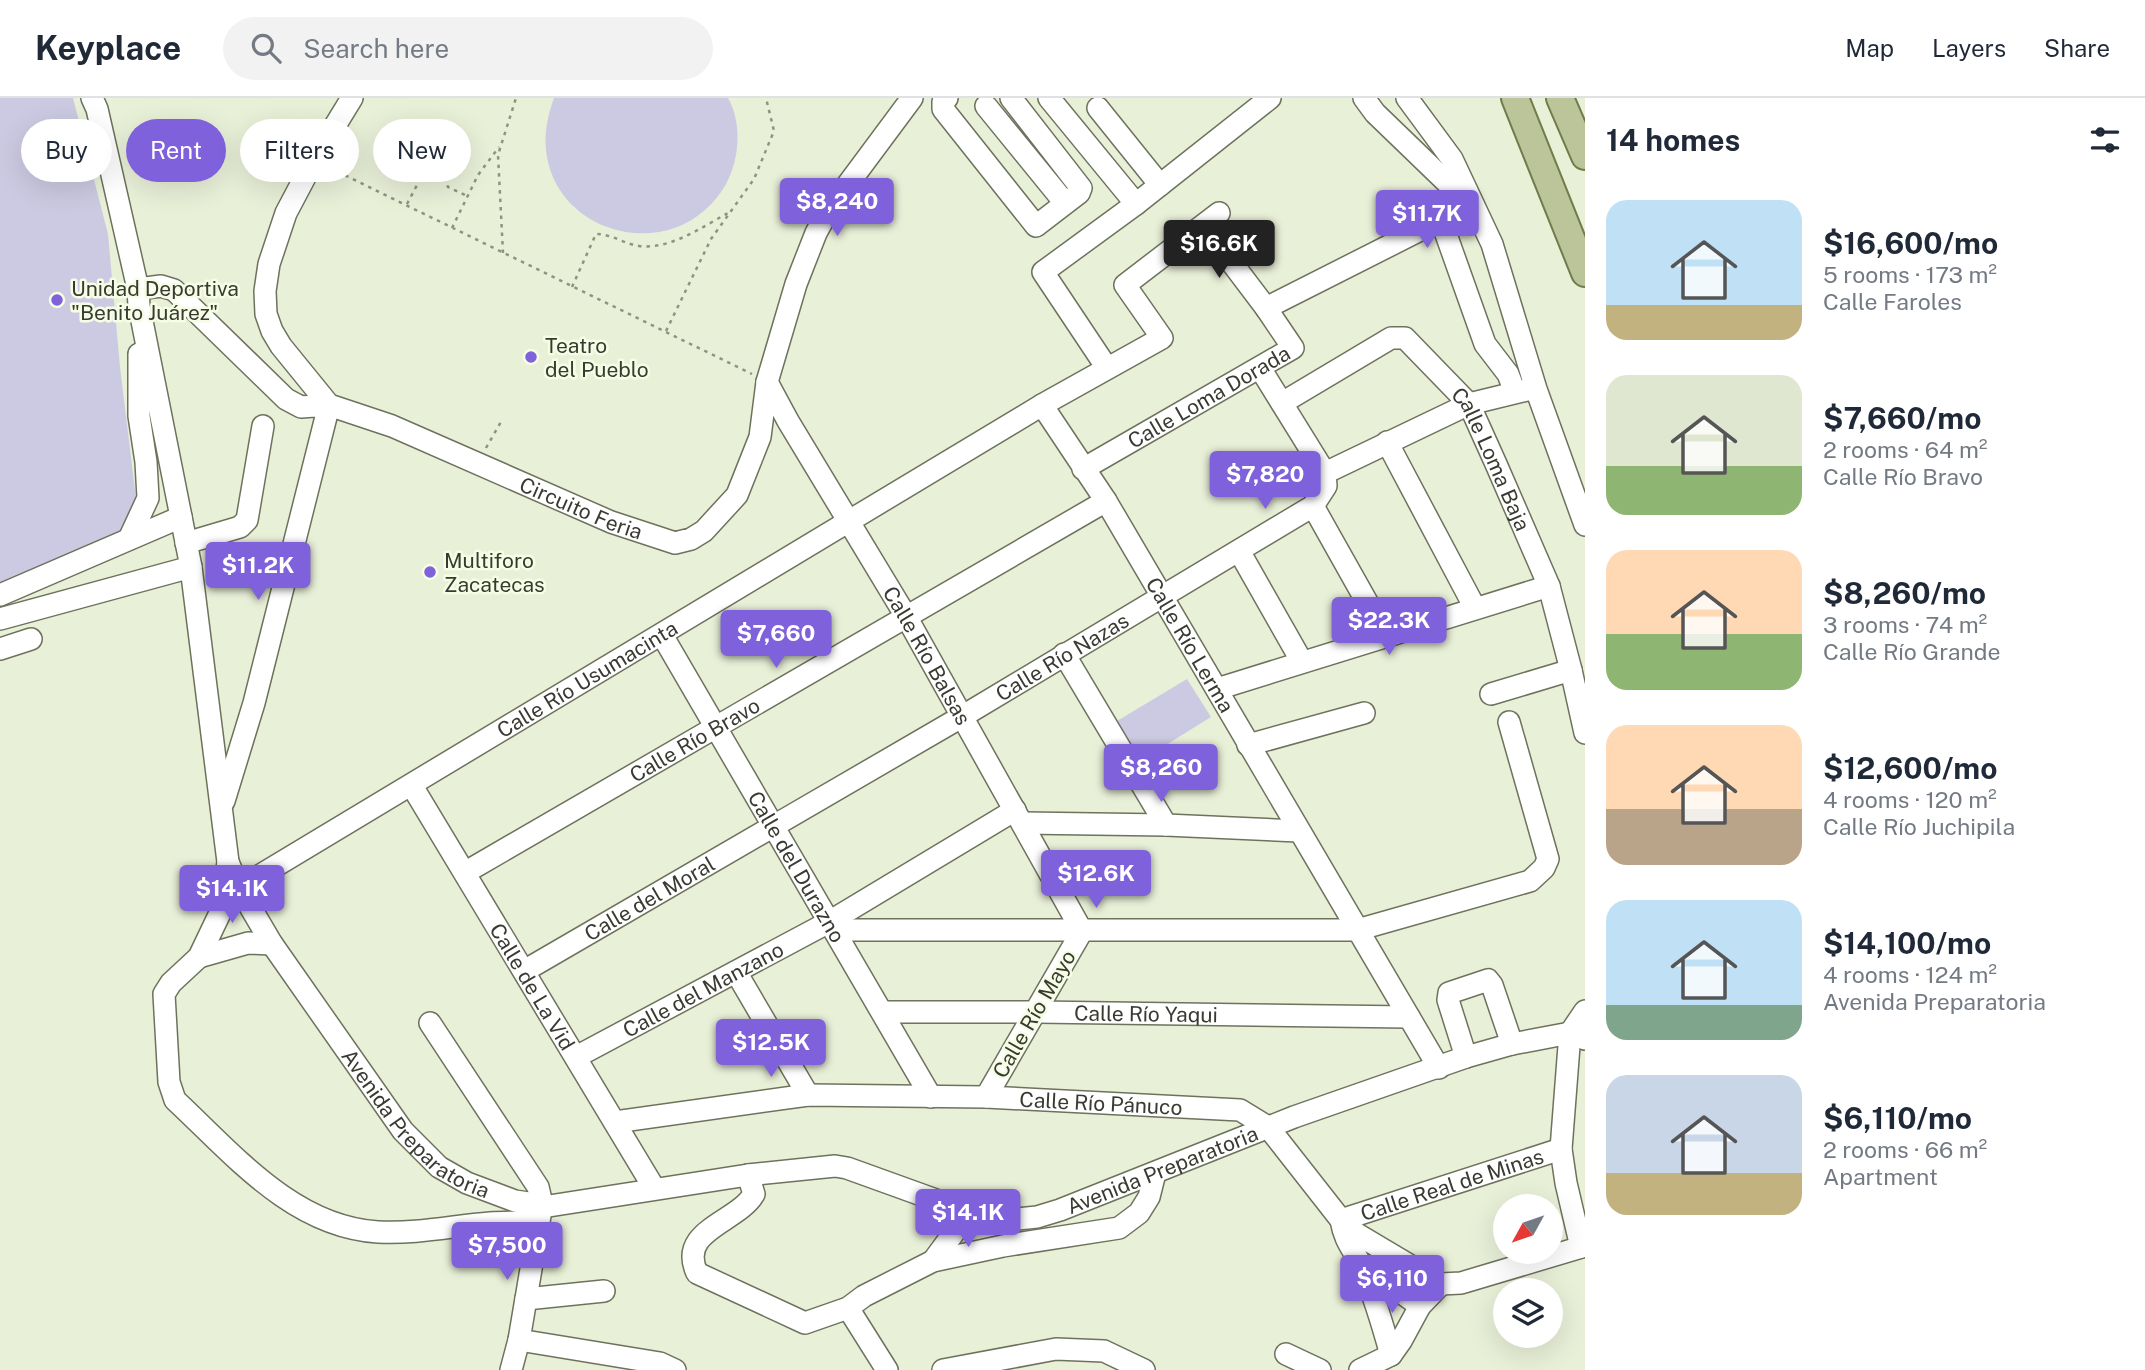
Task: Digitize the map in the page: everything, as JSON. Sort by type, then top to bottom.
[{"type":"main road","points":[[1516,98],[1585,273]]},
{"type":"main road","points":[[1560,98],[1585,156]]},
{"type":"street","points":[[339,119],[352,98]]},
{"type":"street","name":"Circuito Feria","points":[[139,298],[161,286],[174,290],[286,399],[300,407],[329,405],[392,426],[611,522],[675,543],[691,539],[704,531],[737,495],[760,437],[767,382],[796,284],[816,233],[828,211],[912,98]]},
{"type":"street","points":[[947,98],[943,102],[943,108],[1036,226],[1079,193],[1081,188],[1010,98]]},
{"type":"street","points":[[1049,98],[1136,204]]},
{"type":"street","points":[[1107,368],[1042,272],[1136,204],[1270,98]]},
{"type":"street","points":[[1364,98],[1375,113],[1461,196],[1473,203]]},
{"type":"street","points":[[1407,98],[1452,159],[1492,244],[1536,389],[1585,525]]},
{"type":"street","points":[[96,102],[139,298],[191,566],[228,862]]},
{"type":"street","points":[[959,127],[991,102],[1029,159],[1065,203]]},
{"type":"street","points":[[1098,108],[1160,185]]},
{"type":"street","points":[[1001,181],[1029,159]]},
{"type":"street","points":[[221,809],[254,703],[329,405],[281,346],[266,314],[265,291],[269,264],[286,213],[302,182]]},
{"type":"street","name":"Calle Río Usumacinta","points":[[240,888],[1042,405],[1161,338],[1125,285],[1212,220],[1266,309]]},
{"type":"street","points":[[1266,309],[1436,222],[1442,223],[1485,344],[1508,374],[1515,392]]},
{"type":"street","points":[[129,539],[148,498],[139,416],[139,298]]},
{"type":"street","name":"Calle Loma Dorada","points":[[1083,469],[1293,348],[1266,309]]},
{"type":"street","name":"Calle Loma Baja","points":[[1282,403],[1391,338],[1405,338],[1469,404],[1549,586],[1572,670],[1585,733]]},
{"type":"street","points":[[1260,368],[1325,473],[1326,486],[1314,506],[1386,636]]},
{"type":"street","name":"Calle Río Balsas","points":[[767,382],[907,618],[1082,931]]},
{"type":"street","points":[[1325,473],[1469,404],[1536,389]]},
{"type":"street","name":"Calle Río Lerma","points":[[1042,405],[1106,501],[1439,1068]]},
{"type":"street","points":[[186,543],[240,527],[247,520],[263,426]]},
{"type":"street","points":[[1387,442],[1475,608]]},
{"type":"street","name":"Calle Río Bravo","points":[[466,872],[1106,501]]},
{"type":"street","name":"Calle Río Nazas","points":[[774,825],[963,716],[1314,506]]},
{"type":"street","points":[[0,595],[181,517]]},
{"type":"street","points":[[1239,551],[1302,662]]},
{"type":"street","points":[[0,619],[191,566]]},
{"type":"street","points":[[1217,690],[1549,586]]},
{"type":"street","name":"Calle del Durazno","points":[[662,635],[884,1012],[931,1097]]},
{"type":"street","points":[[0,649],[31,639]]},
{"type":"street","points":[[1064,654],[1166,825]]},
{"type":"street","points":[[1491,694],[1572,670]]},
{"type":"street","points":[[1248,745],[1364,713]]},
{"type":"street","points":[[831,926],[1082,931],[1357,930],[1530,881],[1544,868],[1548,859],[1509,722]]},
{"type":"street","name":"Calle de La Vid","points":[[412,786],[654,1188]]},
{"type":"street","points":[[1019,817],[1298,831]]},
{"type":"street","name":"Calle del Manzano","points":[[576,1057],[736,972],[831,926],[1019,817]]},
{"type":"street","name":"Calle del Moral","points":[[524,971],[774,825]]},
{"type":"street","name":"Avenida Preparatoria","points":[[228,862],[272,944],[403,1131],[439,1167],[467,1183],[540,1213]]},
{"type":"street","name":"Avenida Preparatoria","points":[[228,862],[221,911],[199,957],[171,983],[164,994],[169,1082],[175,1100],[271,1189],[331,1223],[376,1232],[433,1231],[489,1223],[540,1213],[549,1206],[654,1188],[835,1166],[848,1168],[969,1212],[1007,1220],[1037,1217],[1268,1127],[1466,1057],[1511,1044],[1578,1036]]},
{"type":"street","name":"Calle Río Mayo","points":[[986,1097],[1082,931]]},
{"type":"street","points":[[199,957],[248,943],[272,944]]},
{"type":"street","points":[[736,972],[808,1095]]},
{"type":"street","points":[[1466,1057],[1448,1000],[1449,993],[1488,980],[1511,1044]]},
{"type":"street","points":[[1268,1127],[1341,1220],[1357,1234],[1441,1284],[1461,1283],[1583,1246],[1566,1183],[1561,1149],[1569,1075],[1585,1011]]},
{"type":"street","name":"Calle Río Yaqui","points":[[884,1012],[1409,1017]]},
{"type":"street","points":[[430,1023],[538,1187],[540,1213],[519,1340],[511,1370]]},
{"type":"street","name":"Calle Río Pánuco","points":[[615,1122],[808,1095],[986,1097],[1240,1110],[1268,1127]]},
{"type":"street","name":"Calle Real de Minas","points":[[1341,1220],[1561,1149]]},
{"type":"street","points":[[748,1175],[754,1194],[747,1206],[702,1236],[694,1246],[693,1264],[697,1273],[806,1323],[848,1308],[864,1296],[933,1261],[1003,1246],[1119,1228],[1139,1213],[1149,1197],[1155,1173]]},
{"type":"street","points":[[933,1261],[969,1212]]},
{"type":"street","points":[[1341,1220],[1343,1236],[1362,1265],[1375,1297],[1391,1355]]},
{"type":"street","points":[[1362,1265],[1420,1307]]},
{"type":"street","points":[[1360,1370],[1391,1355],[1420,1307],[1441,1284]]},
{"type":"street","points":[[526,1299],[604,1291]]},
{"type":"street","points":[[848,1308],[887,1370]]},
{"type":"street","points":[[519,1340],[660,1363],[675,1370]]},
{"type":"street","points":[[943,1370],[1056,1349],[1104,1351],[1144,1370]]},
{"type":"street","points":[[1286,1354],[1320,1370]]},
{"type":"path","points":[[503,253],[498,155],[516,98]]},
{"type":"path","points":[[666,332],[711,239],[754,180],[774,131],[766,98]]},
{"type":"path","points":[[452,228],[478,175],[501,144]]},
{"type":"path","points":[[359,181],[767,382]]},
{"type":"path","points":[[407,204],[418,182]]},
{"type":"path","points":[[446,182],[448,187],[467,197]]},
{"type":"path","points":[[572,287],[596,234],[606,234],[640,246],[677,241],[729,212]]},
{"type":"path","points":[[478,464],[502,420]]},
{"type":"shaded area","name":"Unidad Deportiva \"Benito Juárez\"","points":[[0,98],[73,98],[78,119],[21,119],[21,182],[95,182],[108,234],[120,367],[138,515],[116,536],[0,587]]},
{"type":"shaded area","points":[[554,98],[728,98],[736,119],[737,134],[736,155],[729,178],[711,204],[683,225],[658,232],[633,233],[608,227],[585,216],[566,199],[553,177],[546,150],[546,137]]},
{"type":"shaded area","points":[[1187,679],[1211,717],[1142,760],[1117,721]]},
{"type":"place","name":"Unidad Deportiva \"Benito Juárez\"","points":[[57,300]]},
{"type":"place","name":"Teatro del Pueblo","points":[[531,357]]},
{"type":"place","name":"Multiforo Zacatecas","points":[[430,572]]}]
